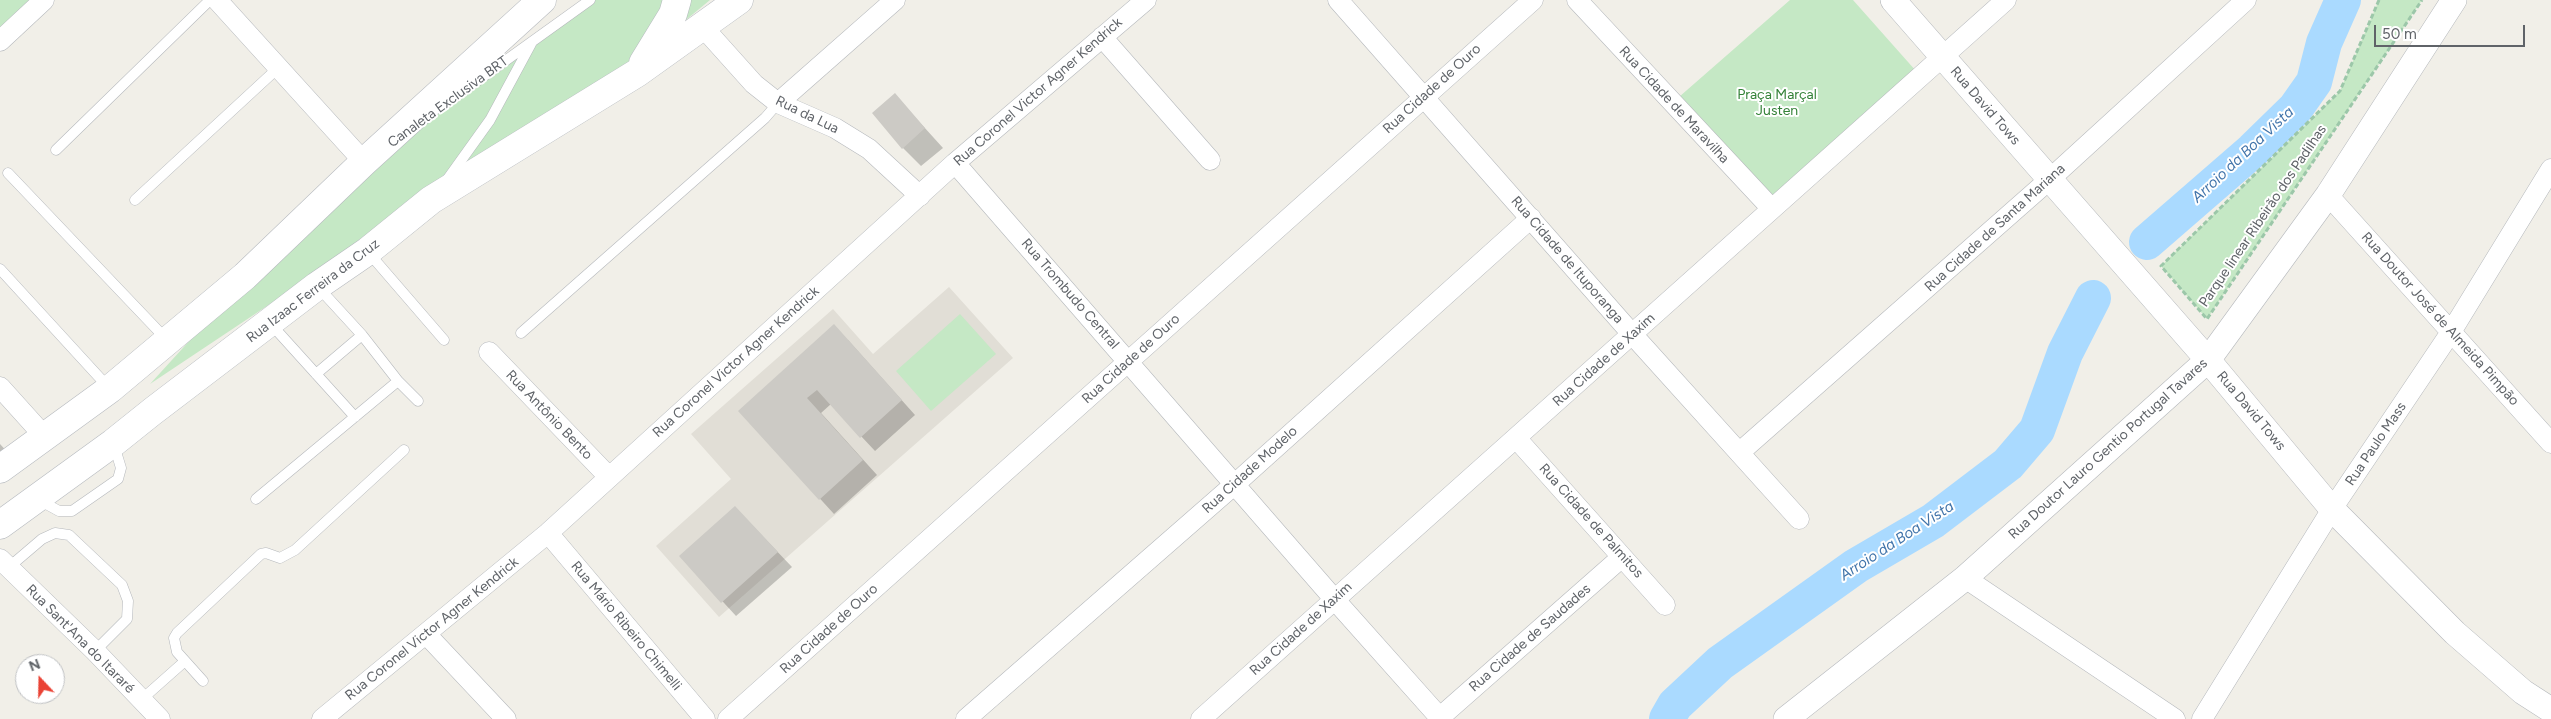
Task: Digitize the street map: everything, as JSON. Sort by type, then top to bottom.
[{"type":"main road","points":[[0,469],[110,389],[244,276],[364,162],[542,0]]},
{"type":"main road","points":[[637,73],[673,14],[677,0]]},
{"type":"main road","name":"Rua Izaac Ferreira da Cruz","points":[[0,525],[113,443],[317,286],[368,251],[431,200],[637,73],[739,0]]},
{"type":"street","points":[[0,41],[44,0]]},
{"type":"street","points":[[217,0],[364,162]]},
{"type":"street","points":[[778,103],[895,0]]},
{"type":"street","name":"Rua Coronel Victor Agner Kendrick","points":[[322,719],[548,533],[955,163],[1146,0]]},
{"type":"street","name":"Rua Cidade de Ituporanga","points":[[1338,0],[1632,334],[1799,519]]},
{"type":"street","name":"Rua Cidade de Ouro","points":[[728,719],[1532,0]]},
{"type":"street","name":"Rua Cidade de Maravilha","points":[[1576,0],[1772,209]]},
{"type":"street","name":"Rua David Tows","points":[[1893,0],[2208,360],[2332,509],[2455,633],[2523,692],[2551,710]]},
{"type":"street","name":"Rua Cidade de Xaxim","points":[[1201,719],[2006,0]]},
{"type":"street","name":"Rua Cidade de Santa Mariana","points":[[1740,452],[2050,179],[2246,0]]},
{"type":"street","name":"Rua Doutor Lauro Gentio Portugal Tavares","points":[[1786,719],[1965,578],[2208,360],[2328,195],[2454,0]]},
{"type":"street","name":"Rua da Lua","points":[[702,26],[754,84],[778,103],[835,128],[869,149],[920,196]]},
{"type":"street","points":[[1102,37],[1210,160]]},
{"type":"street","name":"Rua Trombudo Central","points":[[955,163],[1440,718]]},
{"type":"street","name":"Rua Paulo Mass","points":[[2202,719],[2332,509],[2451,332],[2551,169]]},
{"type":"street","name":"Rua Doutor José de Almeida Pimpão","points":[[2328,195],[2551,444]]},
{"type":"street","name":"Rua Cidade Modelo","points":[[966,719],[1235,484],[1531,218]]},
{"type":"street","name":"Rua Antônio Bento","points":[[489,352],[609,477]]},
{"type":"street","points":[[0,387],[45,436]]},
{"type":"street","name":"Rua Cidade de Palmitos","points":[[1516,438],[1665,605]]},
{"type":"street","name":"Rua Mário Ribeiro Chimelli","points":[[548,533],[705,719]]},
{"type":"street","name":"Rua Cidade de Saudades","points":[[1440,718],[1622,557]]},
{"type":"street","name":"Rua Sant'Ana do Itararé","points":[[4,563],[95,651],[160,719]]},
{"type":"street","points":[[1965,578],[2174,719]]},
{"type":"street","points":[[426,634],[506,719]]},
{"type":"lane","points":[[56,150],[210,0]]},
{"type":"lane","name":"Canaleta Exclusiva BRT","points":[[364,162],[590,0]]},
{"type":"lane","name":"Canaleta Exclusiva BRT","points":[[431,200],[490,120],[532,42]]},
{"type":"lane","points":[[135,200],[278,68]]},
{"type":"lane","points":[[521,333],[765,118],[778,103]]},
{"type":"lane","points":[[8,173],[168,341]]},
{"type":"lane","points":[[368,251],[444,340]]},
{"type":"lane","points":[[0,269],[110,389]]},
{"type":"lane","points":[[317,286],[362,334],[398,381],[418,401]]},
{"type":"lane","points":[[270,322],[355,417]]},
{"type":"lane","points":[[316,374],[362,334]]},
{"type":"lane","points":[[256,499],[398,381]]},
{"type":"lane","points":[[203,681],[185,661],[175,646],[174,638],[178,633],[261,554],[266,553],[280,558],[295,550],[404,450]]},
{"type":"lane","points":[[4,563],[55,533],[69,535],[122,585],[128,601],[127,619],[95,651]]},
{"type":"lane","points":[[141,700],[185,661]]},
{"type":"path","name":"Parque linear Ribeirão dos Padilhas","points":[[2379,0],[2340,91],[2161,266],[2207,320],[2422,0]]},
{"type":"shaded area","points":[[949,287],[1013,358],[719,617],[656,546],[731,479],[691,434],[833,309],[873,354]]},
{"type":"green space","points":[[0,0],[32,0],[0,32]]},
{"type":"green space","points":[[595,0],[672,0],[633,72],[442,190],[536,43]]},
{"type":"green space","points":[[689,0],[710,0],[681,24]]},
{"type":"green space","name":"Praça Marçal Justen","points":[[1790,0],[1853,0],[1916,71],[1771,203],[1679,97]]},
{"type":"green space","points":[[2379,0],[2422,0],[2207,319],[2161,266],[2340,91]]},
{"type":"green space","points":[[524,50],[485,123],[429,198],[150,384],[256,268],[367,162]]},
{"type":"green space","points":[[960,314],[996,354],[931,411],[896,371]]},
{"type":"building","points":[[895,93],[925,128],[902,149],[872,113]]},
{"type":"building","points":[[834,324],[902,400],[860,438],[817,390],[807,398],[863,460],[819,500],[738,411]]},
{"type":"building","points":[[735,506],[778,552],[721,603],[679,556]]},
{"type":"waterway","name":"Arroio da Boa Vista","points":[[2147,242],[2253,150],[2295,109],[2314,82],[2324,43],[2343,0]]},
{"type":"waterway","name":"Arroio da Boa Vista","points":[[1667,719],[1675,705],[1720,663],[1856,566],[1933,521],[2008,464],[2037,430],[2065,353],[2093,298]]}]
